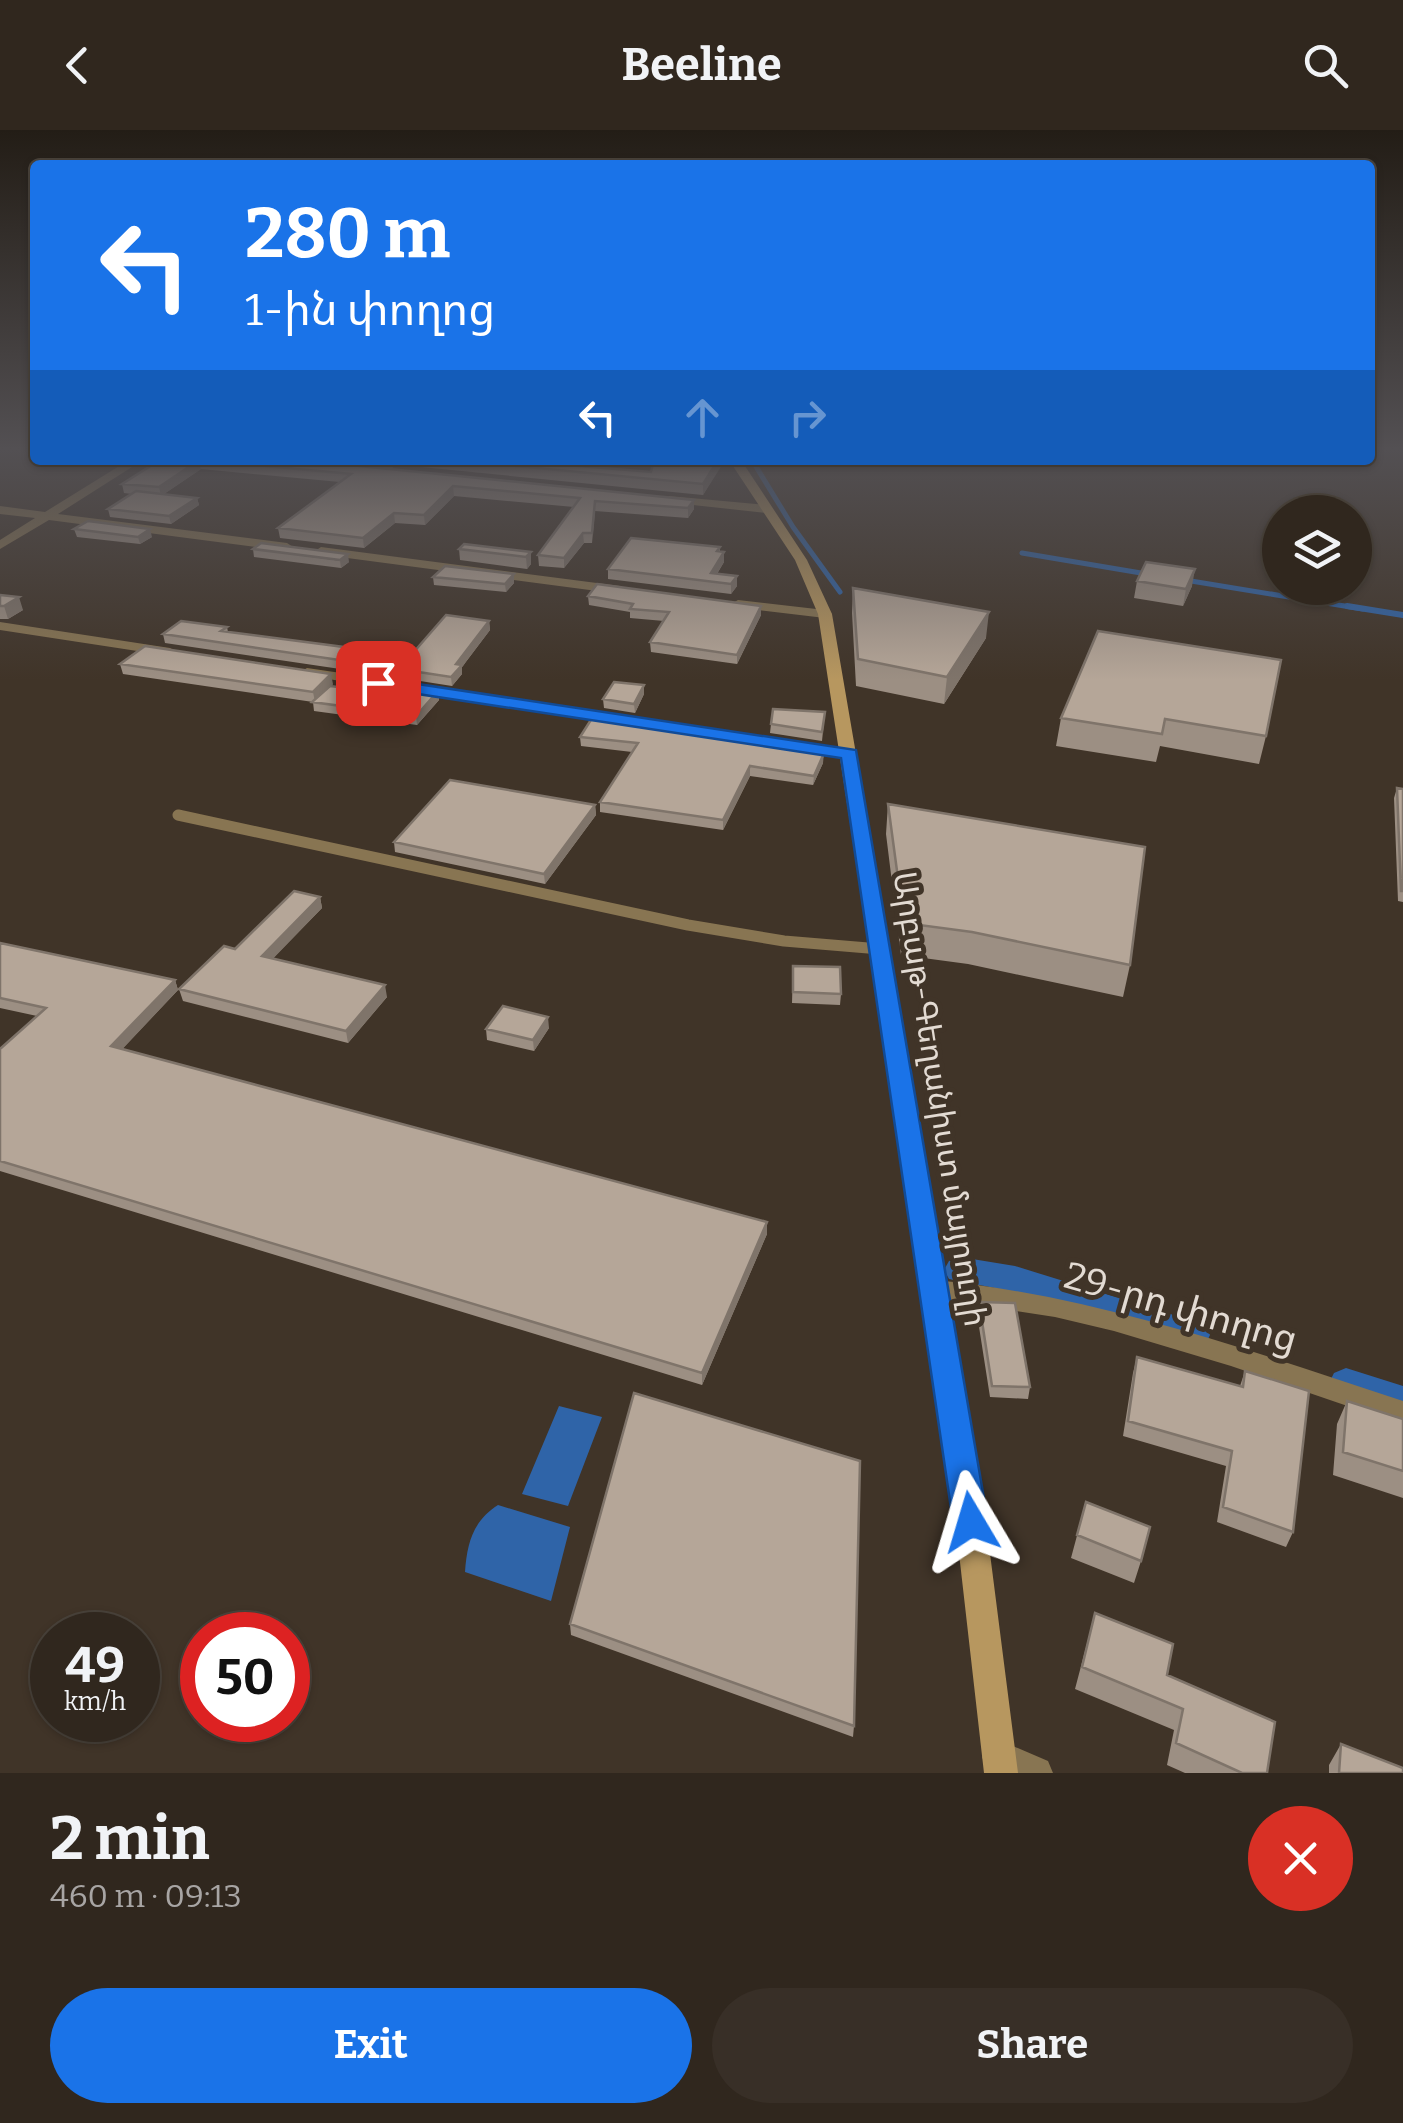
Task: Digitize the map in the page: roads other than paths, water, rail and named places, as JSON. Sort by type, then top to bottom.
[{"type":"main road","name":"Արբաթ-Գեղանիստ մայրուղի","points":[[778,527],[815,586],[825,614],[966,1482],[1000,1765]]},
{"type":"street","points":[[0,545],[30,527]]},
{"type":"street","points":[[130,527],[637,592]]},
{"type":"street","points":[[731,603],[825,614]]},
{"type":"street","points":[[0,626],[197,656]]},
{"type":"street","points":[[295,670],[642,723]]},
{"type":"street","points":[[774,742],[850,754]]},
{"type":"street","name":"29-րդ փողոց","points":[[935,1290],[997,1294],[1116,1321],[1403,1413]]},
{"type":"street","points":[[1000,1765],[1036,1773]]},
{"type":"lane","points":[[178,815],[688,926],[834,949],[880,949]]},
{"type":"water","points":[[559,1406],[602,1417],[568,1506],[522,1494]]},
{"type":"water","points":[[498,1505],[570,1527],[551,1601],[465,1572],[473,1534]]},
{"type":"waterway","points":[[793,527],[840,592]]},
{"type":"waterway","points":[[1022,553],[1147,574]]},
{"type":"waterway","points":[[1185,580],[1363,609]]},
{"type":"waterway","points":[[1347,606],[1403,615]]},
{"type":"waterway","points":[[960,1270],[1015,1279],[1193,1335]]},
{"type":"waterway","points":[[1346,1383],[1403,1401]]}]
